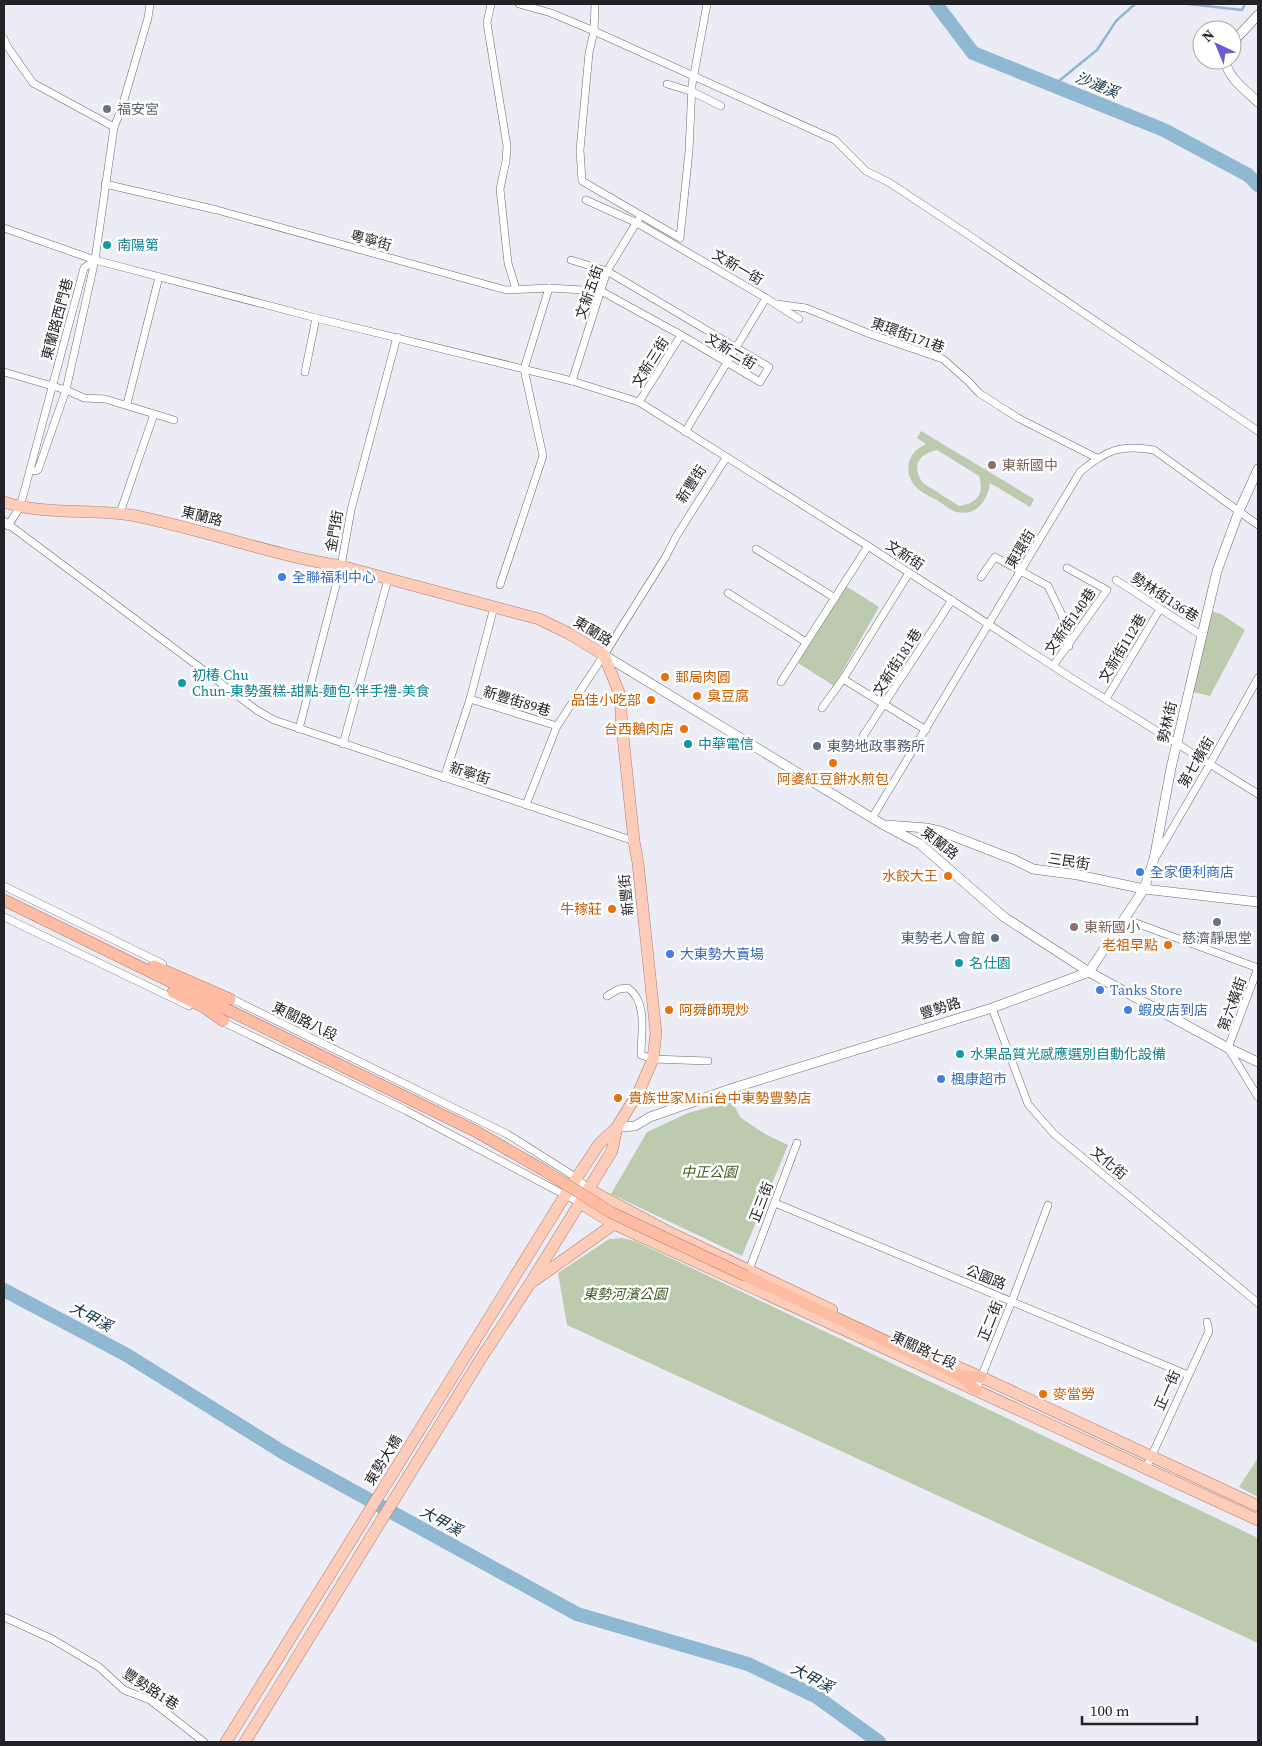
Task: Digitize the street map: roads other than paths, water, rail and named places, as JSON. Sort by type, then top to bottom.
[{"type":"highway","points":[[4,894],[161,969],[230,999]]},
{"type":"highway","points":[[4,900],[475,1131],[545,1171],[610,1212],[747,1273],[960,1376],[976,1390]]},
{"type":"highway","points":[[4,907],[205,1008],[223,1021]]},
{"type":"highway","points":[[960,1376],[981,1377]]},
{"type":"main road","name":"東蘭路","points":[[4,502],[20,507],[120,513],[213,534],[308,561],[341,566],[539,619],[568,633],[604,655]]},
{"type":"main road","name":"新豐街","points":[[604,655],[620,695],[634,841],[656,1033],[653,1059],[639,1091],[617,1127]]},
{"type":"main road","points":[[566,1194],[599,1144],[617,1127]]},
{"type":"main road","points":[[245,1742],[480,1360],[612,1151],[617,1127]]},
{"type":"main road","name":"東關路七段","points":[[588,1189],[747,1273],[981,1377],[1258,1506]]},
{"type":"main road","name":"東勢大橋","points":[[226,1742],[566,1194]]},
{"type":"main road","name":"東關路七段","points":[[580,1203],[614,1224],[1258,1520]]},
{"type":"main road","points":[[531,1282],[614,1224]]},
{"type":"main road","points":[[664,1247],[671,1234]]},
{"type":"street","name":"東蘭路西門巷","points":[[6,524],[20,507],[84,268],[95,260],[114,127],[121,110],[148,18],[150,4]]},
{"type":"street","points":[[492,4],[487,23],[507,146],[500,189],[508,263],[516,289]]},
{"type":"street","points":[[519,4],[551,13],[594,30],[774,114],[835,140],[866,171],[890,183],[1258,430]]},
{"type":"street","points":[[595,4],[594,30],[589,53],[580,150],[582,181],[680,238],[690,152],[694,76],[707,4]]},
{"type":"street","points":[[1242,32],[1258,15]]},
{"type":"street","points":[[4,39],[33,83],[114,127]]},
{"type":"street","points":[[1228,70],[1234,79],[1258,102]]},
{"type":"street","points":[[668,84],[693,92],[721,106]]},
{"type":"street","name":"粵寧街","points":[[105,184],[217,210],[506,290],[549,288]]},
{"type":"street","name":"文新一街","points":[[586,200],[636,223],[766,298],[685,432]]},
{"type":"street","name":"文新五街","points":[[572,381],[606,271],[641,216]]},
{"type":"street","points":[[4,228],[95,260],[316,318],[524,369]]},
{"type":"street","points":[[30,470],[35,472],[38,470],[66,390],[95,260]]},
{"type":"street","name":"文新二街","points":[[549,288],[601,291],[681,335],[760,382],[770,367],[606,271],[572,260]]},
{"type":"street","points":[[127,404],[159,277]]},
{"type":"street","points":[[500,585],[543,456],[524,369],[549,288]]},
{"type":"street","points":[[766,298],[799,319]]},
{"type":"street","name":"東環街171巷","points":[[776,304],[806,308],[870,334],[942,359],[970,382],[979,393],[1018,418],[1097,458]]},
{"type":"street","points":[[305,372],[316,318]]},
{"type":"street","name":"文新三街","points":[[639,402],[681,335]]},
{"type":"street","name":"金門街","points":[[299,729],[341,566],[350,510],[397,337]]},
{"type":"street","name":"文新街","points":[[524,369],[572,381],[639,402],[868,546],[1053,666],[1258,794]]},
{"type":"street","points":[[4,372],[66,390],[84,398],[105,398],[174,420]]},
{"type":"street","points":[[120,513],[154,414]]},
{"type":"street","name":"東環街","points":[[872,818],[1080,472],[1097,458],[1116,449],[1135,447],[1154,450],[1258,524]]},
{"type":"street","name":"新豐街","points":[[526,805],[557,726],[604,655],[726,458]]},
{"type":"street","name":"勢林街","points":[[1089,972],[1144,889],[1154,859],[1176,743],[1217,571],[1239,511],[1258,469]]},
{"type":"street","points":[[6,524],[258,711],[274,720],[299,729]]},
{"type":"street","points":[[781,682],[868,546]]},
{"type":"street","points":[[756,549],[835,598]]},
{"type":"street","points":[[981,577],[995,558],[1048,586],[1062,615],[1069,646]]},
{"type":"street","name":"文新街140巷","points":[[1053,666],[1107,590],[1068,568]]},
{"type":"street","points":[[822,708],[844,679],[909,573]]},
{"type":"street","points":[[343,744],[388,580]]},
{"type":"street","name":"勢林街136巷","points":[[1116,580],[1201,635]]},
{"type":"street","points":[[728,593],[806,642]]},
{"type":"street","name":"文新街181巷","points":[[863,736],[952,600]]},
{"type":"street","points":[[444,778],[470,700],[494,607]]},
{"type":"street","name":"文新街112巷","points":[[1106,699],[1160,609]]},
{"type":"street","name":"東蘭路","points":[[604,655],[882,824],[920,844],[1004,917],[1089,972]]},
{"type":"street","name":"第七橫街","points":[[1154,859],[1258,678]]},
{"type":"street","points":[[844,679],[926,730]]},
{"type":"street","name":"新豐街89巷","points":[[470,700],[557,726]]},
{"type":"street","name":"新寧街","points":[[299,729],[634,841]]},
{"type":"street","name":"三民街","points":[[882,824],[940,831],[1015,860],[1033,869],[1078,875],[1144,889],[1258,902]]},
{"type":"street","name":"東關路八段","points":[[4,886],[507,1134],[577,1178],[588,1189]]},
{"type":"street","points":[[4,917],[405,1110],[580,1203]]},
{"type":"street","points":[[1125,920],[1258,968]]},
{"type":"street","name":"第六橫街","points":[[1228,1048],[1258,968]]},
{"type":"street","points":[[1089,972],[1228,1048],[1258,1062]]},
{"type":"street","name":"豐勢路","points":[[617,1127],[635,1126],[650,1117],[733,1088],[992,1008],[1089,972]]},
{"type":"street","points":[[607,996],[619,989],[628,988],[636,993],[641,1005],[640,1055],[653,1059],[708,1061]]},
{"type":"street","name":"文化街","points":[[992,1008],[1028,1104],[1054,1134],[1258,1302]]},
{"type":"street","points":[[1228,1048],[1258,1097]]},
{"type":"street","name":"正三街","points":[[747,1273],[797,1143]]},
{"type":"street","name":"公園路","points":[[775,1203],[1188,1375]]},
{"type":"street","name":"正二街","points":[[976,1390],[1048,1205]]},
{"type":"street","name":"正一街","points":[[1146,1468],[1209,1332],[1207,1322]]},
{"type":"street","points":[[1086,1442],[1093,1429]]},
{"type":"street","name":"豐勢路1巷","points":[[4,1617],[52,1639],[99,1667],[124,1690],[150,1700],[204,1742]]},
{"type":"waterway","name":"沙漣溪","points":[[936,4],[973,53],[1164,130],[1248,175],[1258,185]]},
{"type":"waterway","points":[[1054,85],[1097,50],[1116,21],[1135,4]]},
{"type":"waterway","points":[[1188,4],[1242,10],[1245,4]]},
{"type":"waterway","name":"大甲溪","points":[[4,1290],[125,1354],[284,1453],[577,1614],[748,1664],[817,1697],[879,1742]]},
{"type":"place","name":"福安宮","points":[[107,109]]},
{"type":"place","name":"南陽第","points":[[107,245]]},
{"type":"place","name":"東新國中","points":[[992,465]]},
{"type":"place","name":"全聯福利中心","points":[[282,577]]},
{"type":"place","name":"郵局肉圓","points":[[665,677]]},
{"type":"place","name":"初椿 Chu Chun-東勢蛋糕-甜點-麵包-伴手禮-美食","points":[[182,683]]},
{"type":"place","name":"臭豆腐","points":[[697,696]]},
{"type":"place","name":"品佳小吃部","points":[[651,700]]},
{"type":"place","name":"台西鵝肉店","points":[[684,729]]},
{"type":"place","name":"中華電信","points":[[688,744]]},
{"type":"place","name":"東勢地政事務所","points":[[817,746]]},
{"type":"place","name":"阿婆紅豆餅水煎包","points":[[833,763]]},
{"type":"place","name":"全家便利商店","points":[[1140,872]]},
{"type":"place","name":"水餃大王","points":[[948,876]]},
{"type":"place","name":"牛稼莊","points":[[612,909]]},
{"type":"place","name":"慈濟靜思堂","points":[[1217,922]]},
{"type":"place","name":"東新國小","points":[[1074,927]]},
{"type":"place","name":"東勢老人會館","points":[[995,938]]},
{"type":"place","name":"老祖早點","points":[[1168,945]]},
{"type":"place","name":"大東勢大賣場","points":[[670,954]]},
{"type":"place","name":"名仕園","points":[[959,963]]},
{"type":"place","name":"Tanks Store","points":[[1100,990]]},
{"type":"place","name":"阿舜師現炒","points":[[669,1010]]},
{"type":"place","name":"蝦皮店到店","points":[[1128,1010]]},
{"type":"place","name":"水果品質光感應選別自動化設備","points":[[960,1054]]},
{"type":"place","name":"楓康超市","points":[[941,1079]]},
{"type":"place","name":"貴族世家Mini台中東勢豐勢店","points":[[618,1098]]},
{"type":"place","name":"麥當勞","points":[[1043,1394]]},
{"type":"park label","name":"中正公園","points":[[709,1172]]},
{"type":"park label","name":"東勢河濱公園","points":[[625,1294]]}]
